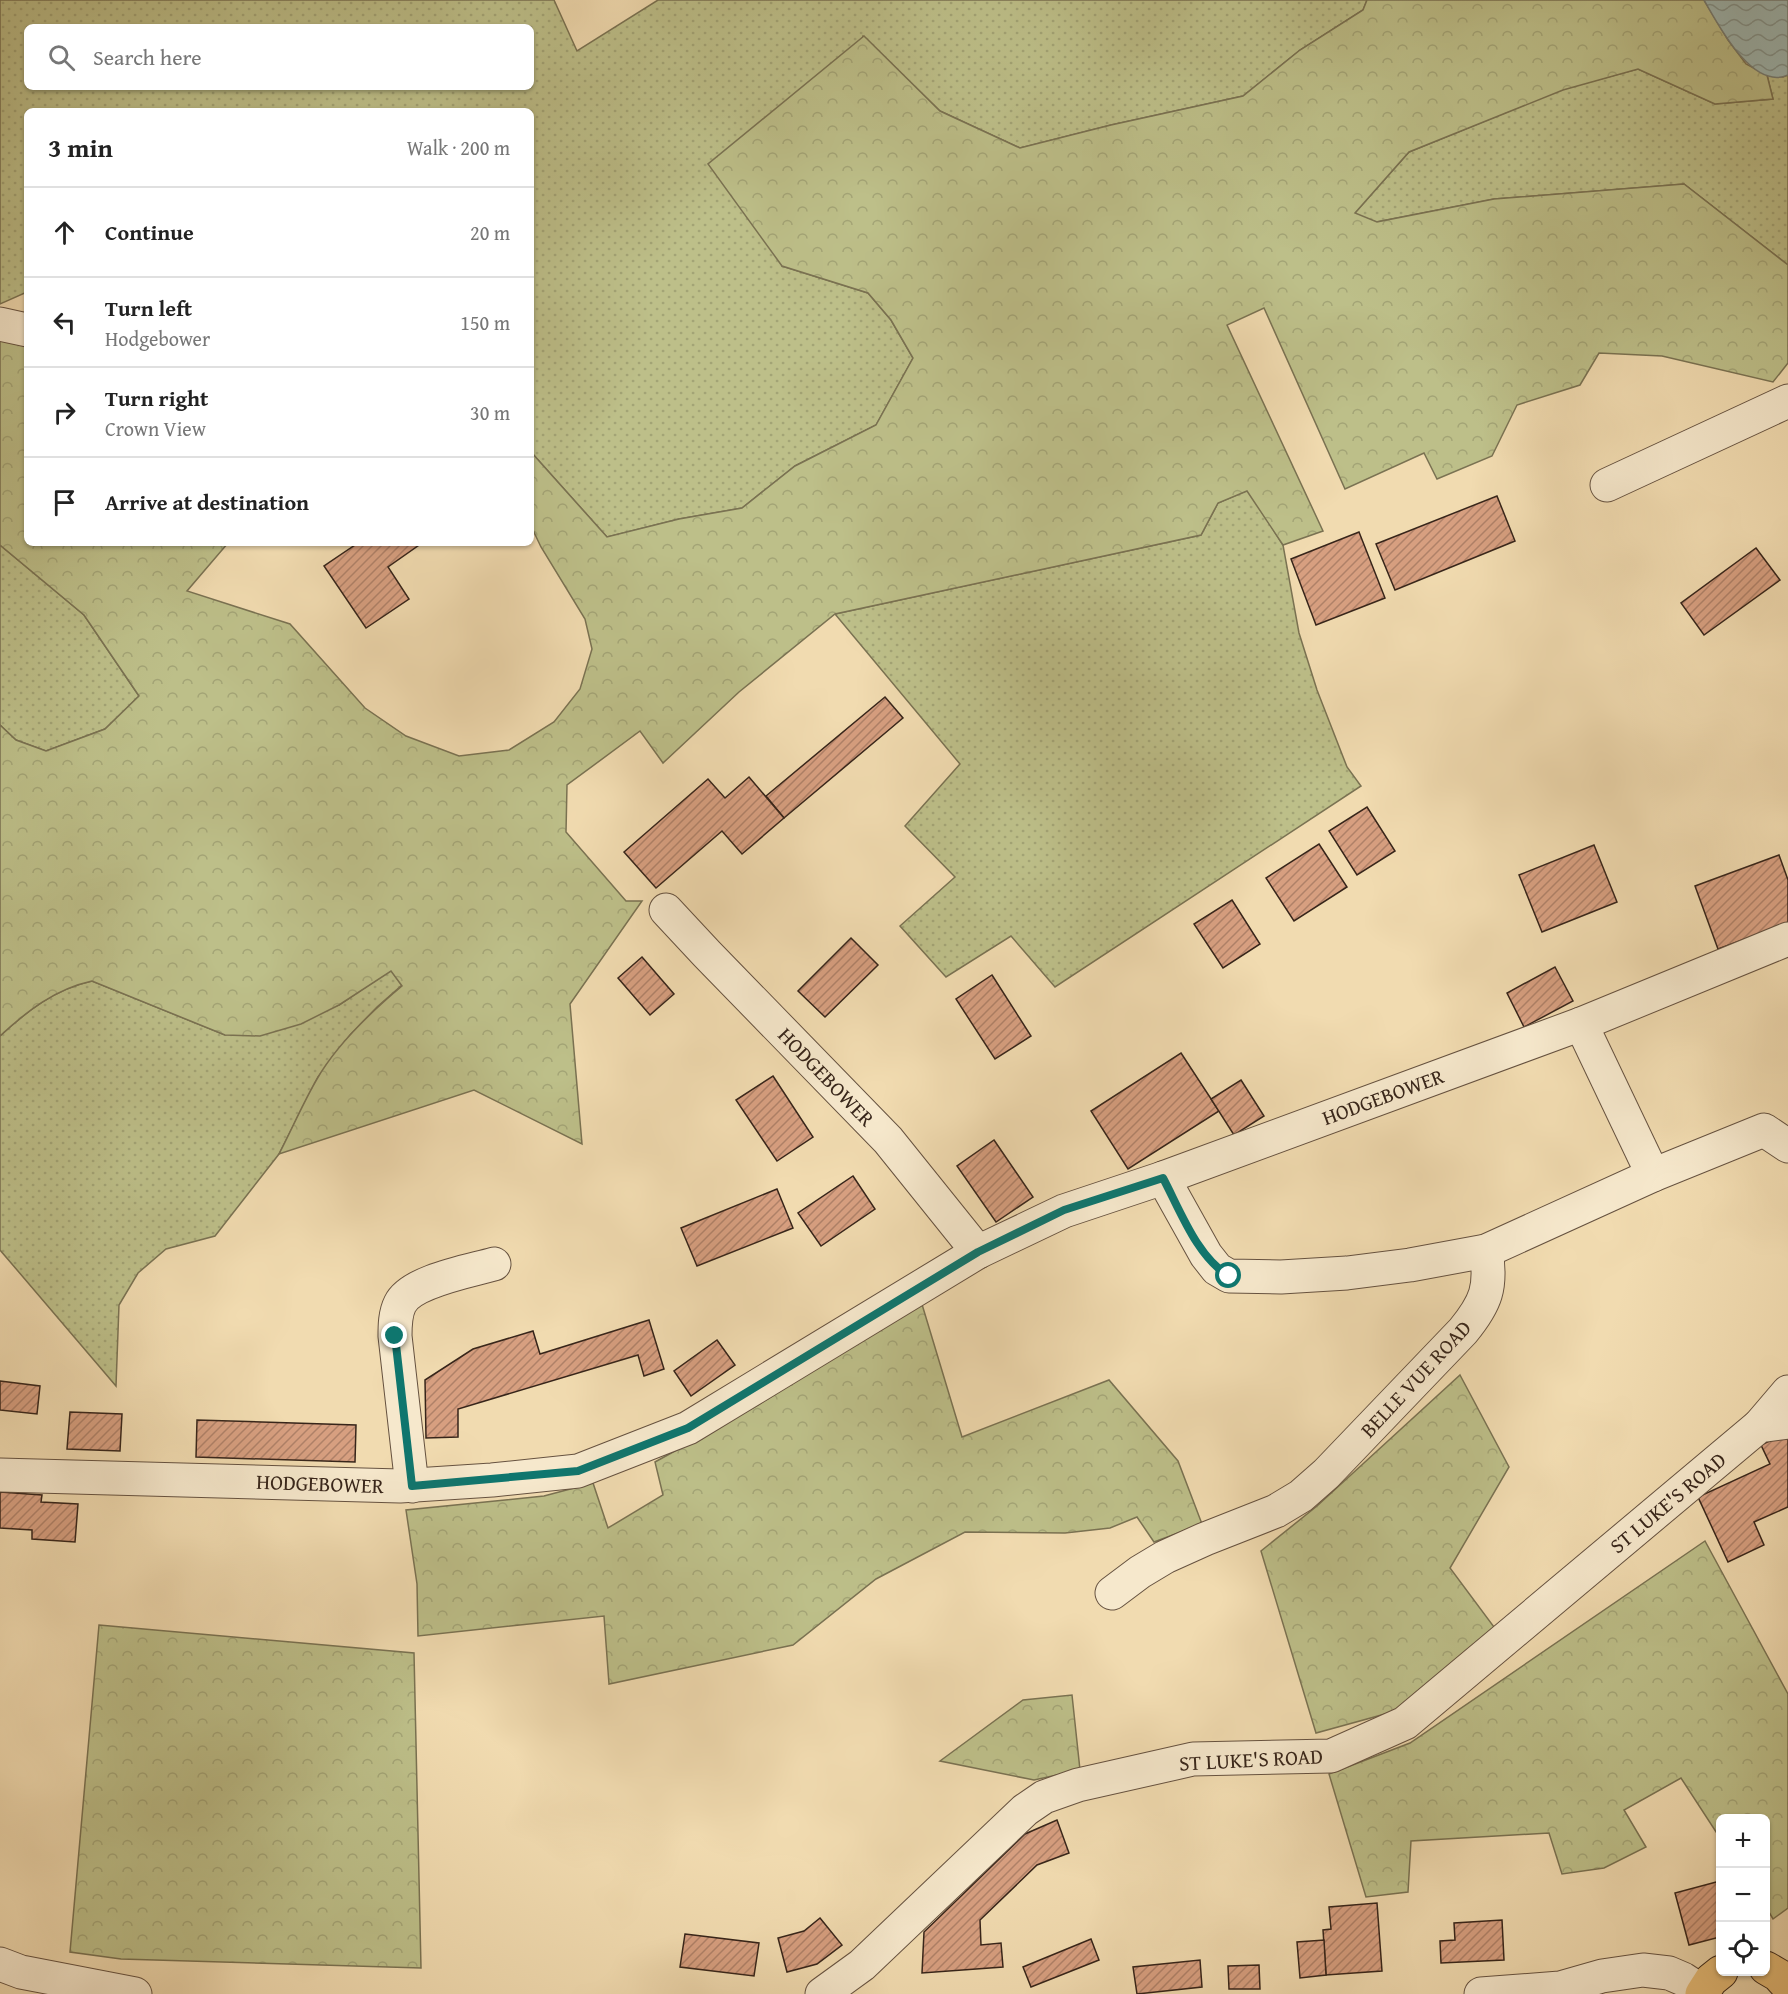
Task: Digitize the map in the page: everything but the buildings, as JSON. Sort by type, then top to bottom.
[{"type":"street","points":[[0,324],[24,329]]},
{"type":"street","points":[[1607,485],[1788,401]]},
{"type":"street","name":"HODGEBOWER","points":[[666,910],[888,1140],[978,1252]]},
{"type":"street","name":"HODGEBOWER","points":[[0,1475],[412,1486],[578,1471],[688,1428],[978,1252],[1064,1210],[1163,1178],[1581,1024],[1788,939]]},
{"type":"street","points":[[1581,1024],[1653,1176]]},
{"type":"street","points":[[1163,1178],[1206,1255],[1217,1269],[1229,1276],[1281,1277],[1347,1273],[1410,1265],[1486,1251],[1653,1176],[1764,1130],[1788,1146]]},
{"type":"street","name":"BELLE VUE ROAD","points":[[1112,1593],[1165,1557],[1276,1511],[1301,1496],[1326,1474],[1463,1331],[1479,1311],[1486,1294],[1488,1279],[1486,1251]]},
{"type":"street","points":[[412,1486],[395,1336],[395,1320],[400,1304],[408,1293],[426,1284],[494,1264]]},
{"type":"street","name":"ST LUKE'S ROAD","points":[[822,1994],[861,1965],[1025,1810],[1044,1797],[1078,1785],[1193,1759],[1331,1756],[1406,1723],[1774,1424],[1788,1392]]},
{"type":"street","points":[[0,1964],[21,1972],[135,1994]]},
{"type":"street","points":[[1481,1994],[1560,1988],[1602,1976],[1643,1970],[1676,1976],[1708,1986]]},
{"type":"green space","points":[[0,0],[554,0],[577,51],[658,0],[1367,0],[1363,10],[1300,50],[1243,96],[1020,148],[940,111],[863,36],[782,266],[868,293],[891,320],[913,358],[876,425],[795,466],[742,508],[679,519],[607,537],[534,455],[534,108],[24,108],[24,293],[0,304]]},
{"type":"green space","points":[[1367,0],[1704,0],[1728,40],[1746,64],[1767,75],[1773,99],[1715,104],[1638,69],[1563,90],[1409,152],[1355,213],[1377,222],[1494,199],[1684,184],[1788,265],[1788,363],[1773,382],[1662,356],[1599,353],[1580,385],[1517,405],[1492,456],[1437,479],[1424,453],[1345,489],[1264,308],[1227,325],[1323,531],[1283,545],[1247,491],[1218,503],[1201,535],[835,614],[739,692],[663,763],[640,731],[567,785],[566,832],[626,901],[642,901],[570,1004],[582,1144],[474,1090],[279,1154],[312,1088],[334,1053],[402,986],[391,971],[339,1005],[301,1024],[260,1036],[225,1035],[92,981],[66,989],[42,1002],[0,1036],[0,725],[16,740],[46,751],[105,729],[139,696],[84,615],[0,545],[0,336],[24,340],[24,546],[225,546],[187,591],[290,624],[365,708],[406,736],[459,756],[509,750],[554,722],[580,689],[592,649],[585,619],[534,532],[534,455],[607,537],[679,519],[742,508],[795,466],[876,425],[913,358],[891,320],[868,293],[782,266],[708,164],[864,36],[940,111],[1020,148],[1243,96],[1300,50],[1363,10]]},
{"type":"green space","points":[[1638,69],[1715,104],[1773,99],[1767,75],[1783,77],[1788,75],[1788,265],[1684,184],[1494,199],[1376,222],[1354,214],[1409,152],[1563,89]]},
{"type":"green space","points":[[1248,490],[1283,545],[1299,633],[1317,690],[1347,767],[1361,786],[1055,987],[1011,936],[946,977],[900,926],[955,877],[905,826],[960,764],[835,614],[1201,535],[1218,503]]},
{"type":"green space","points":[[0,545],[84,615],[139,696],[105,729],[46,751],[16,740],[0,725]]},
{"type":"green space","points":[[391,970],[402,985],[350,1035],[318,1077],[279,1154],[215,1236],[166,1249],[138,1273],[119,1305],[116,1386],[0,1250],[0,1036],[42,1002],[66,989],[92,981],[225,1035],[339,1005]]},
{"type":"green space","points":[[921,1301],[962,1437],[1109,1380],[1178,1461],[1202,1524],[1154,1542],[1137,1517],[1110,1528],[1065,1533],[965,1532],[876,1579],[793,1645],[609,1684],[604,1616],[418,1636],[417,1584],[406,1510],[544,1496],[593,1483],[608,1528],[663,1495],[655,1462],[758,1405]]},
{"type":"green space","points":[[1460,1375],[1509,1467],[1450,1568],[1497,1631],[1396,1711],[1316,1733],[1261,1551],[1317,1506]]},
{"type":"green space","points":[[1705,1541],[1788,1694],[1788,1908],[1773,1919],[1770,1914],[1770,1814],[1716,1814],[1716,1832],[1681,1778],[1624,1810],[1646,1847],[1604,1868],[1562,1874],[1549,1833],[1411,1841],[1408,1892],[1366,1897],[1329,1774],[1410,1743]]},
{"type":"green space","points":[[99,1625],[414,1653],[421,1968],[121,1959],[70,1952]]},
{"type":"green space","points":[[1072,1695],[1080,1770],[1034,1780],[940,1761],[1023,1700]]},
{"type":"water","points":[[1704,0],[1788,0],[1788,75],[1775,77],[1762,73],[1749,65],[1727,38]]},
{"type":"route","points":[[395,1336],[412,1486],[578,1471],[688,1428],[978,1252],[1064,1210],[1163,1178],[1197,1243],[1217,1269],[1229,1276]]}]
